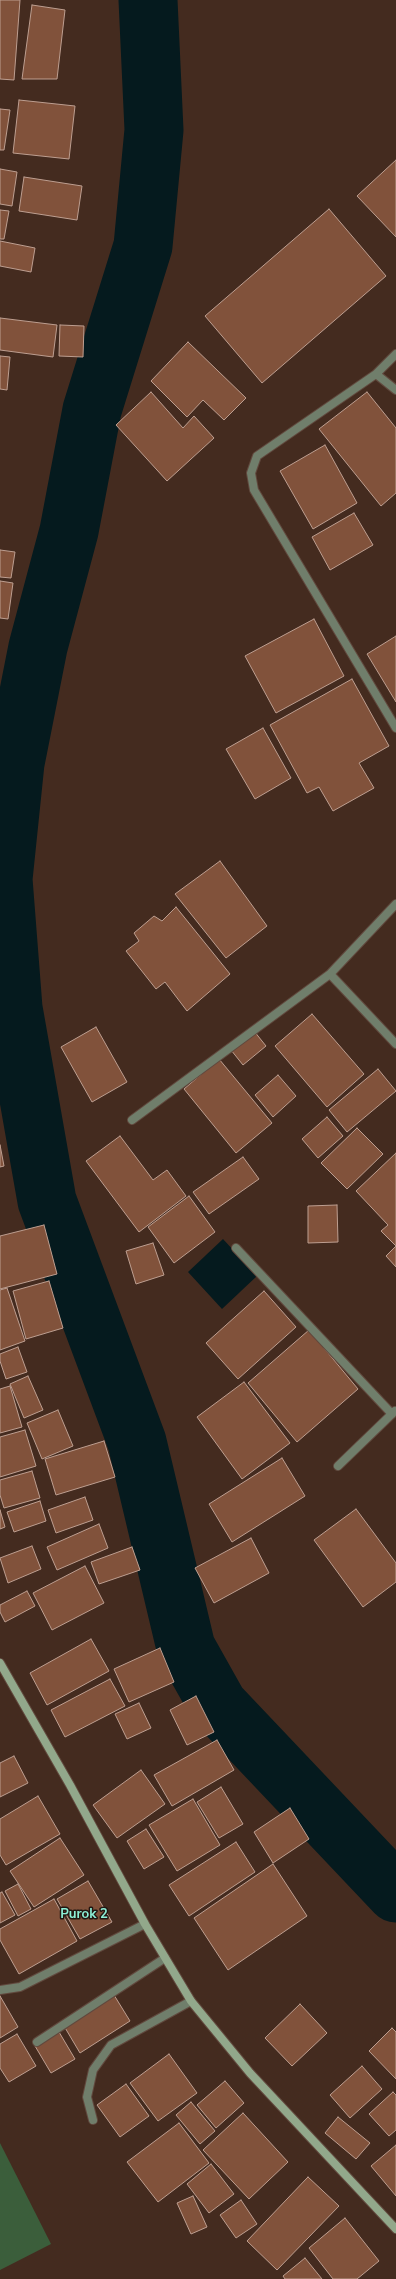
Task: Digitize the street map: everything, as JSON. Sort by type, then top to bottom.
[{"type":"street","points":[[396,354],[376,374],[257,456],[251,473],[254,490],[396,728]]},
{"type":"street","points":[[376,374],[396,390]]},
{"type":"street","points":[[132,1120],[330,974],[396,904]]},
{"type":"street","points":[[330,974],[396,1044]]},
{"type":"street","points":[[236,1248],[394,1413],[338,1466]]},
{"type":"street","points":[[0,1663],[70,1785],[145,1924],[191,2001],[250,2073],[396,2229]]},
{"type":"street","points":[[0,1990],[20,1987],[145,1924]]},
{"type":"street","points":[[37,2042],[165,1958]]},
{"type":"street","points":[[93,2120],[87,2097],[93,2070],[111,2045],[191,2001]]},
{"type":"green space","points":[[0,2143],[51,2244],[0,2270]]},
{"type":"water","points":[[223,1239],[257,1276],[222,1309],[188,1272]]},
{"type":"building","points":[[0,0],[20,0],[14,80],[0,79]]},
{"type":"building","points":[[32,5],[65,10],[57,79],[22,79]]},
{"type":"building","points":[[19,100],[75,106],[69,159],[13,153]]},
{"type":"building","points":[[0,109],[10,110],[4,150],[0,150]]},
{"type":"building","points":[[396,160],[396,237],[357,196]]},
{"type":"building","points":[[0,169],[17,172],[12,206],[0,204]]},
{"type":"building","points":[[24,177],[82,186],[77,220],[19,211]]},
{"type":"building","points":[[329,209],[386,276],[262,383],[205,316]]},
{"type":"building","points":[[0,210],[9,211],[4,239],[0,239]]},
{"type":"building","points":[[0,241],[35,248],[31,272],[0,266]]},
{"type":"building","points":[[0,318],[57,325],[53,357],[0,350]]},
{"type":"building","points":[[60,325],[84,326],[83,357],[59,356]]},
{"type":"building","points":[[188,342],[246,398],[224,420],[203,400],[187,417],[151,381]]},
{"type":"building","points":[[0,356],[10,357],[7,390],[0,389]]},
{"type":"building","points":[[151,392],[183,428],[194,416],[214,438],[167,481],[116,425]]},
{"type":"building","points":[[367,392],[396,428],[396,493],[381,506],[319,429]]},
{"type":"building","points":[[325,445],[357,503],[313,529],[280,471]]},
{"type":"building","points":[[354,513],[373,545],[330,570],[312,537]]},
{"type":"building","points":[[0,550],[15,552],[11,578],[0,577]]},
{"type":"building","points":[[0,581],[13,583],[8,619],[0,618]]},
{"type":"building","points":[[314,619],[344,676],[276,713],[245,656]]},
{"type":"building","points":[[396,636],[396,702],[367,654]]},
{"type":"building","points":[[352,679],[389,746],[359,763],[374,788],[333,811],[319,787],[307,793],[270,725]]},
{"type":"building","points":[[263,728],[291,778],[255,799],[226,749]]},
{"type":"building","points":[[220,861],[267,926],[226,958],[175,894]]},
{"type":"building","points":[[176,907],[230,974],[187,1011],[165,982],[156,989],[126,951],[139,941],[134,933],[154,916],[162,921]]},
{"type":"building","points":[[312,1014],[364,1074],[327,1107],[275,1046]]},
{"type":"building","points":[[96,1027],[127,1082],[92,1102],[61,1047]]},
{"type":"building","points":[[254,1031],[266,1046],[243,1065],[231,1050]]},
{"type":"building","points":[[219,1059],[272,1123],[236,1153],[184,1089]]},
{"type":"building","points":[[378,1069],[396,1091],[347,1132],[329,1110]]},
{"type":"building","points":[[278,1075],[296,1096],[273,1117],[255,1095]]},
{"type":"building","points":[[327,1117],[343,1136],[318,1158],[302,1139]]},
{"type":"building","points":[[357,1128],[383,1154],[347,1189],[321,1163]]},
{"type":"building","points":[[120,1136],[153,1180],[167,1170],[186,1196],[139,1232],[86,1161]]},
{"type":"building","points":[[0,1145],[4,1166],[0,1167]]},
{"type":"building","points":[[396,1153],[396,1246],[381,1231],[388,1225],[356,1191]]},
{"type":"building","points":[[243,1157],[259,1179],[209,1214],[193,1192]]},
{"type":"building","points":[[189,1196],[215,1232],[174,1263],[148,1227]]},
{"type":"building","points":[[337,1205],[338,1242],[308,1243],[308,1206]]},
{"type":"building","points":[[44,1225],[57,1274],[0,1289],[0,1236]]},
{"type":"building","points":[[153,1243],[164,1275],[136,1284],[126,1251]]},
{"type":"building","points":[[396,1246],[396,1267],[386,1256]]},
{"type":"building","points":[[49,1281],[63,1328],[26,1339],[13,1291]]},
{"type":"building","points":[[7,1288],[25,1341],[0,1350],[0,1290]]},
{"type":"building","points":[[264,1291],[296,1327],[238,1379],[206,1343]]},
{"type":"building","points":[[309,1330],[358,1389],[297,1442],[248,1383]]},
{"type":"building","points":[[18,1347],[27,1372],[6,1379],[0,1361],[0,1354]]},
{"type":"building","points":[[28,1376],[43,1410],[24,1418],[10,1384]]},
{"type":"building","points":[[244,1382],[290,1443],[242,1479],[197,1417]]},
{"type":"building","points":[[10,1386],[22,1427],[0,1433],[0,1389]]},
{"type":"building","points":[[58,1410],[73,1446],[42,1459],[27,1423]]},
{"type":"building","points":[[25,1430],[36,1466],[0,1477],[0,1437]]},
{"type":"building","points":[[104,1441],[115,1477],[56,1495],[45,1459]]},
{"type":"building","points":[[282,1458],[305,1496],[232,1542],[209,1504]]},
{"type":"building","points":[[32,1471],[40,1498],[4,1508],[0,1495],[0,1480]]},
{"type":"building","points":[[85,1497],[93,1520],[56,1533],[48,1510]]},
{"type":"building","points":[[40,1501],[46,1521],[14,1532],[7,1512]]},
{"type":"building","points":[[356,1509],[396,1563],[396,1582],[363,1607],[314,1540]]},
{"type":"building","points":[[0,1510],[5,1527],[0,1529]]},
{"type":"building","points":[[99,1524],[108,1548],[57,1570],[47,1547]]},
{"type":"building","points":[[251,1538],[269,1573],[214,1603],[195,1568]]},
{"type":"building","points":[[32,1546],[41,1569],[8,1583],[0,1558]]},
{"type":"building","points":[[132,1547],[140,1570],[99,1584],[91,1562]]},
{"type":"building","points":[[85,1566],[104,1603],[52,1630],[33,1593]]},
{"type":"building","points":[[27,1591],[35,1606],[5,1622],[0,1612],[0,1605]]},
{"type":"building","points":[[91,1639],[109,1671],[47,1705],[30,1673]]},
{"type":"building","points":[[160,1648],[174,1682],[129,1702],[114,1669]]},
{"type":"building","points":[[110,1679],[125,1706],[65,1737],[51,1710]]},
{"type":"building","points":[[196,1696],[214,1732],[187,1745],[170,1710]]},
{"type":"building","points":[[139,1703],[151,1728],[127,1739],[115,1714]]},
{"type":"building","points":[[217,1740],[234,1770],[172,1806],[154,1775]]},
{"type":"building","points":[[14,1756],[28,1783],[0,1797],[0,1763]]},
{"type":"building","points":[[141,1770],[165,1804],[117,1838],[93,1805]]},
{"type":"building","points":[[221,1787],[243,1824],[219,1838],[197,1802]]},
{"type":"building","points":[[38,1796],[60,1834],[6,1865],[0,1855],[0,1819]]},
{"type":"building","points":[[193,1799],[220,1845],[177,1871],[149,1825]]},
{"type":"building","points":[[290,1808],[309,1839],[273,1863],[254,1832]]},
{"type":"building","points":[[146,1829],[164,1857],[144,1869],[127,1841]]},
{"type":"building","points":[[60,1838],[84,1875],[34,1907],[10,1871]]},
{"type":"building","points":[[236,1842],[255,1872],[189,1916],[169,1885]]},
{"type":"building","points":[[273,1864],[307,1916],[228,1970],[194,1918]]},
{"type":"building","points":[[88,1881],[112,1922],[80,1939],[57,1899]]},
{"type":"building","points":[[18,1884],[31,1909],[18,1916],[5,1891]]},
{"type":"building","points":[[2,1892],[15,1915],[0,1923],[0,1893]]},
{"type":"building","points":[[54,1899],[77,1941],[19,1974],[0,1940],[0,1929]]},
{"type":"building","points":[[114,1995],[130,2021],[80,2053],[64,2026]]},
{"type":"building","points":[[0,1996],[18,2027],[0,2038]]},
{"type":"building","points":[[300,2004],[327,2033],[292,2066],[265,2038]]},
{"type":"building","points":[[392,2028],[396,2032],[396,2079],[369,2051]]},
{"type":"building","points":[[59,2032],[75,2059],[51,2073],[35,2046]]},
{"type":"building","points":[[17,2034],[36,2066],[9,2082],[0,2068],[0,2044]]},
{"type":"building","points":[[169,2054],[197,2093],[158,2121],[130,2083]]},
{"type":"building","points":[[362,2066],[382,2089],[350,2118],[330,2095]]},
{"type":"building","points":[[225,2081],[244,2103],[216,2128],[197,2105]]},
{"type":"building","points":[[126,2084],[149,2116],[120,2137],[97,2105]]},
{"type":"building","points":[[393,2092],[396,2095],[396,2130],[389,2136],[369,2114]]},
{"type":"building","points":[[191,2102],[215,2131],[200,2144],[176,2115]]},
{"type":"building","points":[[243,2113],[288,2162],[249,2199],[203,2150]]},
{"type":"building","points":[[338,2117],[370,2143],[356,2159],[325,2133]]},
{"type":"building","points":[[179,2123],[209,2163],[158,2202],[127,2162]]},
{"type":"building","points":[[396,2145],[396,2196],[371,2166]]},
{"type":"building","points":[[211,2164],[234,2194],[209,2213],[187,2184]]},
{"type":"building","points":[[308,2177],[339,2206],[277,2270],[247,2241]]},
{"type":"building","points":[[193,2196],[207,2227],[191,2234],[177,2203]]},
{"type":"building","points":[[241,2200],[257,2224],[236,2238],[220,2215]]},
{"type":"building","points":[[345,2218],[379,2261],[357,2279],[333,2279],[309,2248]]},
{"type":"building","points":[[305,2258],[322,2279],[285,2279],[283,2276]]},
{"type":"waterway","points":[[148,0],[154,130],[143,246],[92,410],[69,531],[38,647],[15,763],[3,879],[13,1008],[47,1201],[137,1442],[186,1648],[218,1705],[396,1893]]},
{"type":"district","name":"Purok 2","points":[[84,1914]]}]
